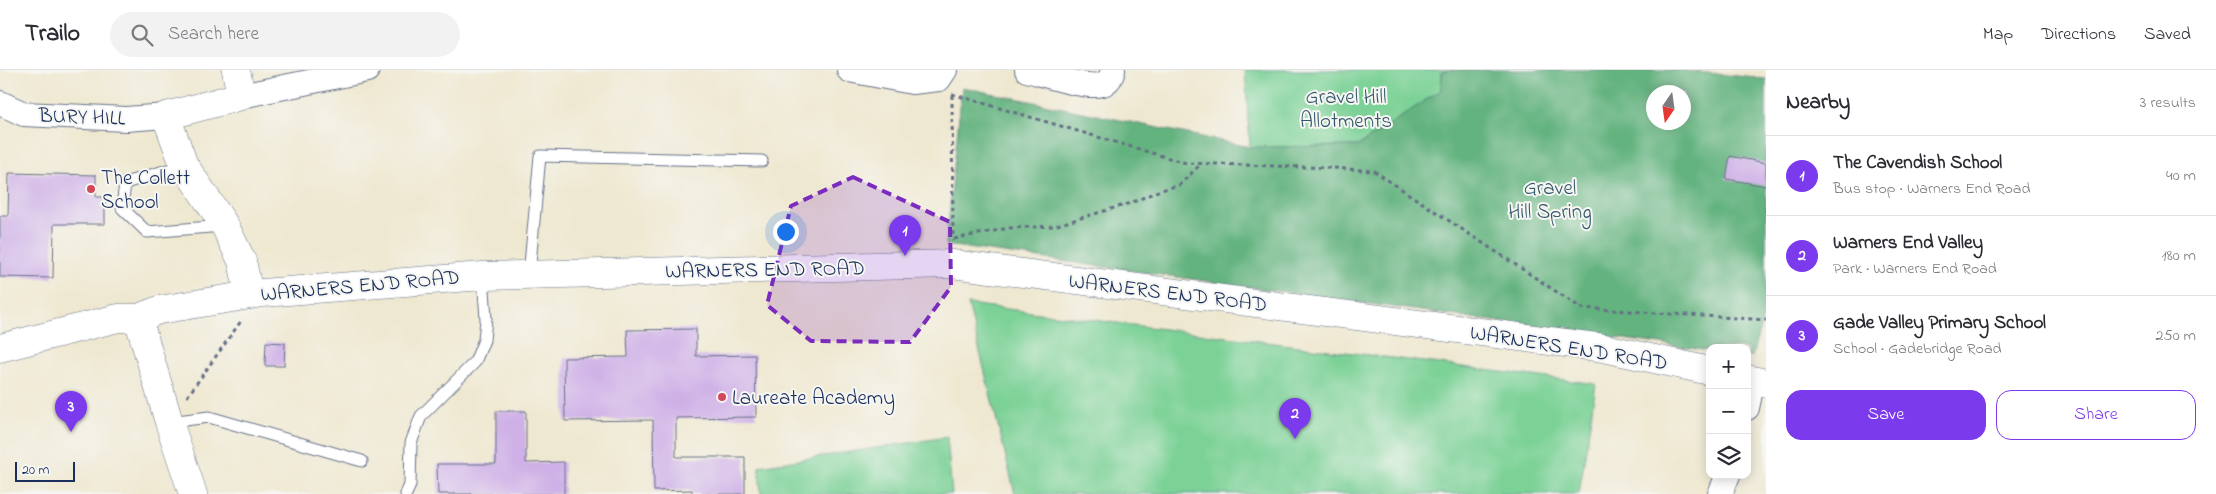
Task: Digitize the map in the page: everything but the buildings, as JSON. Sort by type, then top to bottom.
[{"type":"street","points":[[256,294],[225,226],[184,165],[166,116],[239,83],[367,70]]},
{"type":"street","points":[[848,70],[912,82],[945,81]]},
{"type":"street","points":[[1026,70],[1092,86],[1104,84],[1112,77],[1113,70]]},
{"type":"street","name":"BURY HILL","points":[[0,103],[24,114],[126,119],[166,116]]},
{"type":"street","name":"WARNERS END ROAD","points":[[0,348],[118,318],[138,318],[159,310],[256,294],[483,276],[953,252],[1604,348],[1706,370]]},
{"type":"street","points":[[138,318],[193,494]]},
{"type":"street","points":[[1751,394],[1755,381]]},
{"type":"street","points":[[1720,494],[1726,479]]},
{"type":"lane","points":[[529,274],[540,156],[762,161]]},
{"type":"lane","points":[[184,165],[125,183],[122,208],[147,232],[225,226]]},
{"type":"lane","points":[[406,494],[410,485],[411,443],[421,416],[474,362],[484,340],[486,319],[483,276]]},
{"type":"lane","points":[[169,422],[209,417],[362,461]]},
{"type":"path","points":[[1201,164],[1179,185],[1158,191],[1132,203],[1054,226],[1009,228],[953,252],[945,81],[1186,163],[1374,171],[1581,308],[1766,320]]},
{"type":"path","points":[[169,422],[256,294]]},
{"type":"highlighted area","points":[[853,177],[950,222],[951,287],[910,342],[811,341],[767,305],[791,206]]},
{"type":"green space","name":"Gravel Hill Allotments","points":[[1245,70],[1447,70],[1442,72],[1441,90],[1358,146],[1250,147]]},
{"type":"green space","name":"Gravel Hill Spring","points":[[1447,70],[1678,70],[1766,79],[1766,306],[1752,357],[1751,344],[1706,344],[1706,350],[946,245],[962,87],[1250,147],[1358,146],[1441,90],[1442,72]]},
{"type":"green space","points":[[968,304],[1596,384],[1579,494],[1015,494]]},
{"type":"green space","points":[[947,437],[952,494],[761,494],[759,466]]},
{"type":"place","name":"The Collett School","points":[[91,189]]},
{"type":"place","name":"The Cavendish School","points":[[905,256]]},
{"type":"place","name":"Laureate Academy","points":[[722,397]]},
{"type":"place","name":"Gade Valley Primary School","points":[[71,432]]},
{"type":"place","name":"Warners End Valley","points":[[1295,439]]}]
